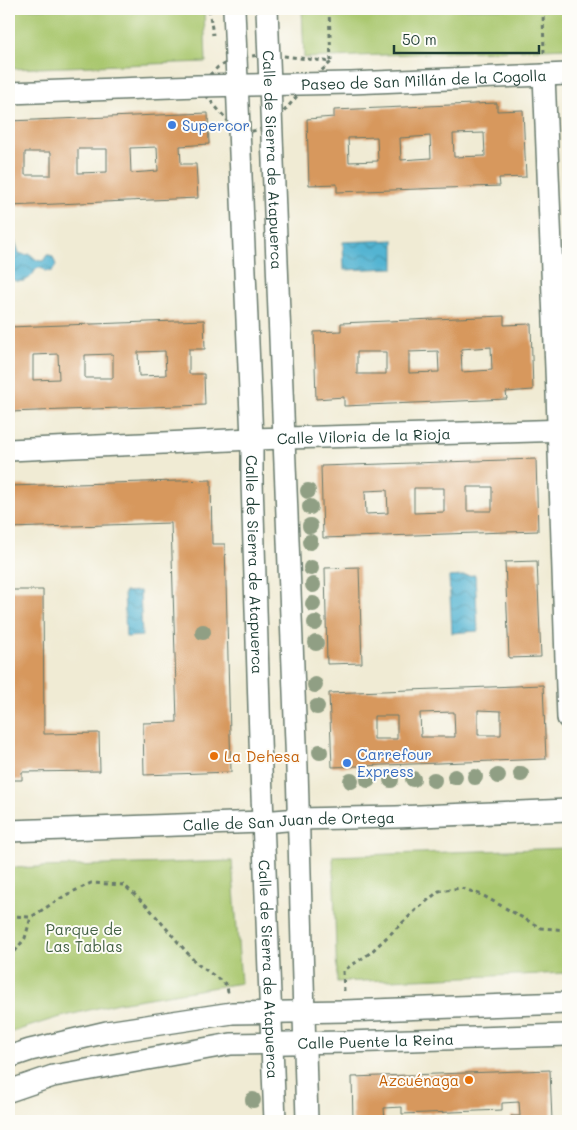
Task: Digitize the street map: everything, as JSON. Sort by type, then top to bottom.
[{"type":"street","name":"Calle de Sierra de Atapuerca","points":[[234,9],[252,439],[263,822],[275,1121]]},
{"type":"street","name":"Calle de Sierra de Atapuerca","points":[[267,9],[297,768],[307,1121]]},
{"type":"street","name":"Paseo de San Millán de la Cogolla","points":[[9,94],[568,74]]},
{"type":"street","points":[[544,75],[563,430],[568,718]]},
{"type":"street","name":"Calle Viloria de la Rioja","points":[[9,450],[252,439],[563,430]]},
{"type":"street","name":"Calle de San Juan de Ortega","points":[[9,831],[568,810]]},
{"type":"street","name":"Calle Puente la Reina","points":[[9,1057],[30,1050],[107,1032],[232,1013],[568,1002]]},
{"type":"street","name":"Calle Puente la Reina","points":[[9,1091],[53,1076],[232,1044],[568,1035]]},
{"type":"path","points":[[329,9],[331,62]]},
{"type":"path","points":[[543,9],[544,75]]},
{"type":"path","points":[[9,916],[31,917],[66,895],[91,883],[124,885],[148,907],[196,963],[227,985]]},
{"type":"path","points":[[343,971],[370,953],[439,891],[461,888],[482,895],[541,928],[568,930]]},
{"type":"path","points":[[9,957],[25,938],[31,917]]},
{"type":"green space","points":[[9,9],[204,9],[206,62],[9,69]]},
{"type":"green space","points":[[302,9],[568,9],[568,48],[304,58]]},
{"type":"green space","points":[[568,848],[568,973],[337,982],[333,856]]},
{"type":"green space","name":"Parque de Las Tablas","points":[[232,861],[241,983],[118,1003],[53,1019],[9,1033],[9,868]]},
{"type":"water","points":[[9,240],[15,241],[19,253],[30,254],[41,261],[47,255],[53,257],[56,265],[52,272],[39,268],[25,281],[9,278]]},
{"type":"water","points":[[394,240],[394,268],[344,270],[343,242]]},
{"type":"water","points":[[475,575],[478,631],[452,633],[449,577]]},
{"type":"water","points":[[140,591],[142,636],[126,637],[124,592]]},
{"type":"building","points":[[497,103],[497,111],[523,110],[526,177],[499,178],[500,186],[337,192],[337,184],[309,185],[307,119],[334,117],[334,110]],"holes":[[[484,133],[485,156],[454,157],[453,134]],[[430,136],[431,158],[401,160],[400,138]],[[377,137],[378,161],[349,162],[348,138]]]},
{"type":"building","points":[[208,113],[209,144],[180,146],[181,164],[196,164],[198,198],[9,206],[9,121]],"holes":[[[157,147],[158,171],[131,173],[130,148]],[[78,149],[107,149],[107,172],[78,173]],[[25,152],[51,152],[51,175],[25,175]]]},
{"type":"building","points":[[504,316],[504,325],[531,324],[533,390],[506,392],[507,399],[344,406],[344,397],[316,399],[314,332],[341,331],[341,323]],"holes":[[[491,347],[492,370],[462,372],[461,349]],[[438,351],[439,372],[409,373],[409,352]],[[357,352],[386,352],[386,374],[357,374]]]},
{"type":"building","points":[[204,320],[205,349],[189,349],[189,374],[204,374],[205,405],[9,412],[9,327]],"holes":[[[165,351],[166,375],[139,376],[138,352]],[[58,354],[59,379],[33,380],[33,355]],[[113,354],[113,378],[85,378],[85,355]]]},
{"type":"building","points":[[536,459],[538,531],[323,538],[321,466]],"holes":[[[467,487],[492,487],[492,511],[467,511]],[[414,488],[444,488],[444,512],[414,513]],[[387,490],[388,513],[366,514],[365,491]]]},
{"type":"building","points":[[211,480],[212,544],[225,544],[231,772],[144,775],[143,723],[177,722],[171,523],[9,528],[9,486]]},
{"type":"building","points":[[537,561],[541,657],[509,658],[505,562]]},
{"type":"building","points":[[359,567],[362,663],[327,664],[325,568]]},
{"type":"building","points":[[9,590],[43,590],[44,734],[99,733],[100,771],[22,772],[22,780],[9,780]]},
{"type":"building","points":[[543,685],[546,759],[332,767],[329,693]],"holes":[[[478,710],[501,711],[501,735],[478,735]],[[454,712],[455,737],[421,737],[420,713]],[[374,716],[397,716],[397,739],[374,739]]]},
{"type":"building","points":[[550,1070],[552,1121],[511,1121],[511,1116],[520,1116],[519,1102],[502,1103],[502,1110],[402,1114],[402,1107],[384,1108],[385,1121],[353,1121],[352,1077]]},
{"type":"place","name":"Supercor","points":[[172,125]]},
{"type":"place","name":"La Dehesa","points":[[214,756]]},
{"type":"place","name":"Carrefour Express","points":[[347,763]]},
{"type":"place","name":"Azcuénaga","points":[[469,1080]]}]
